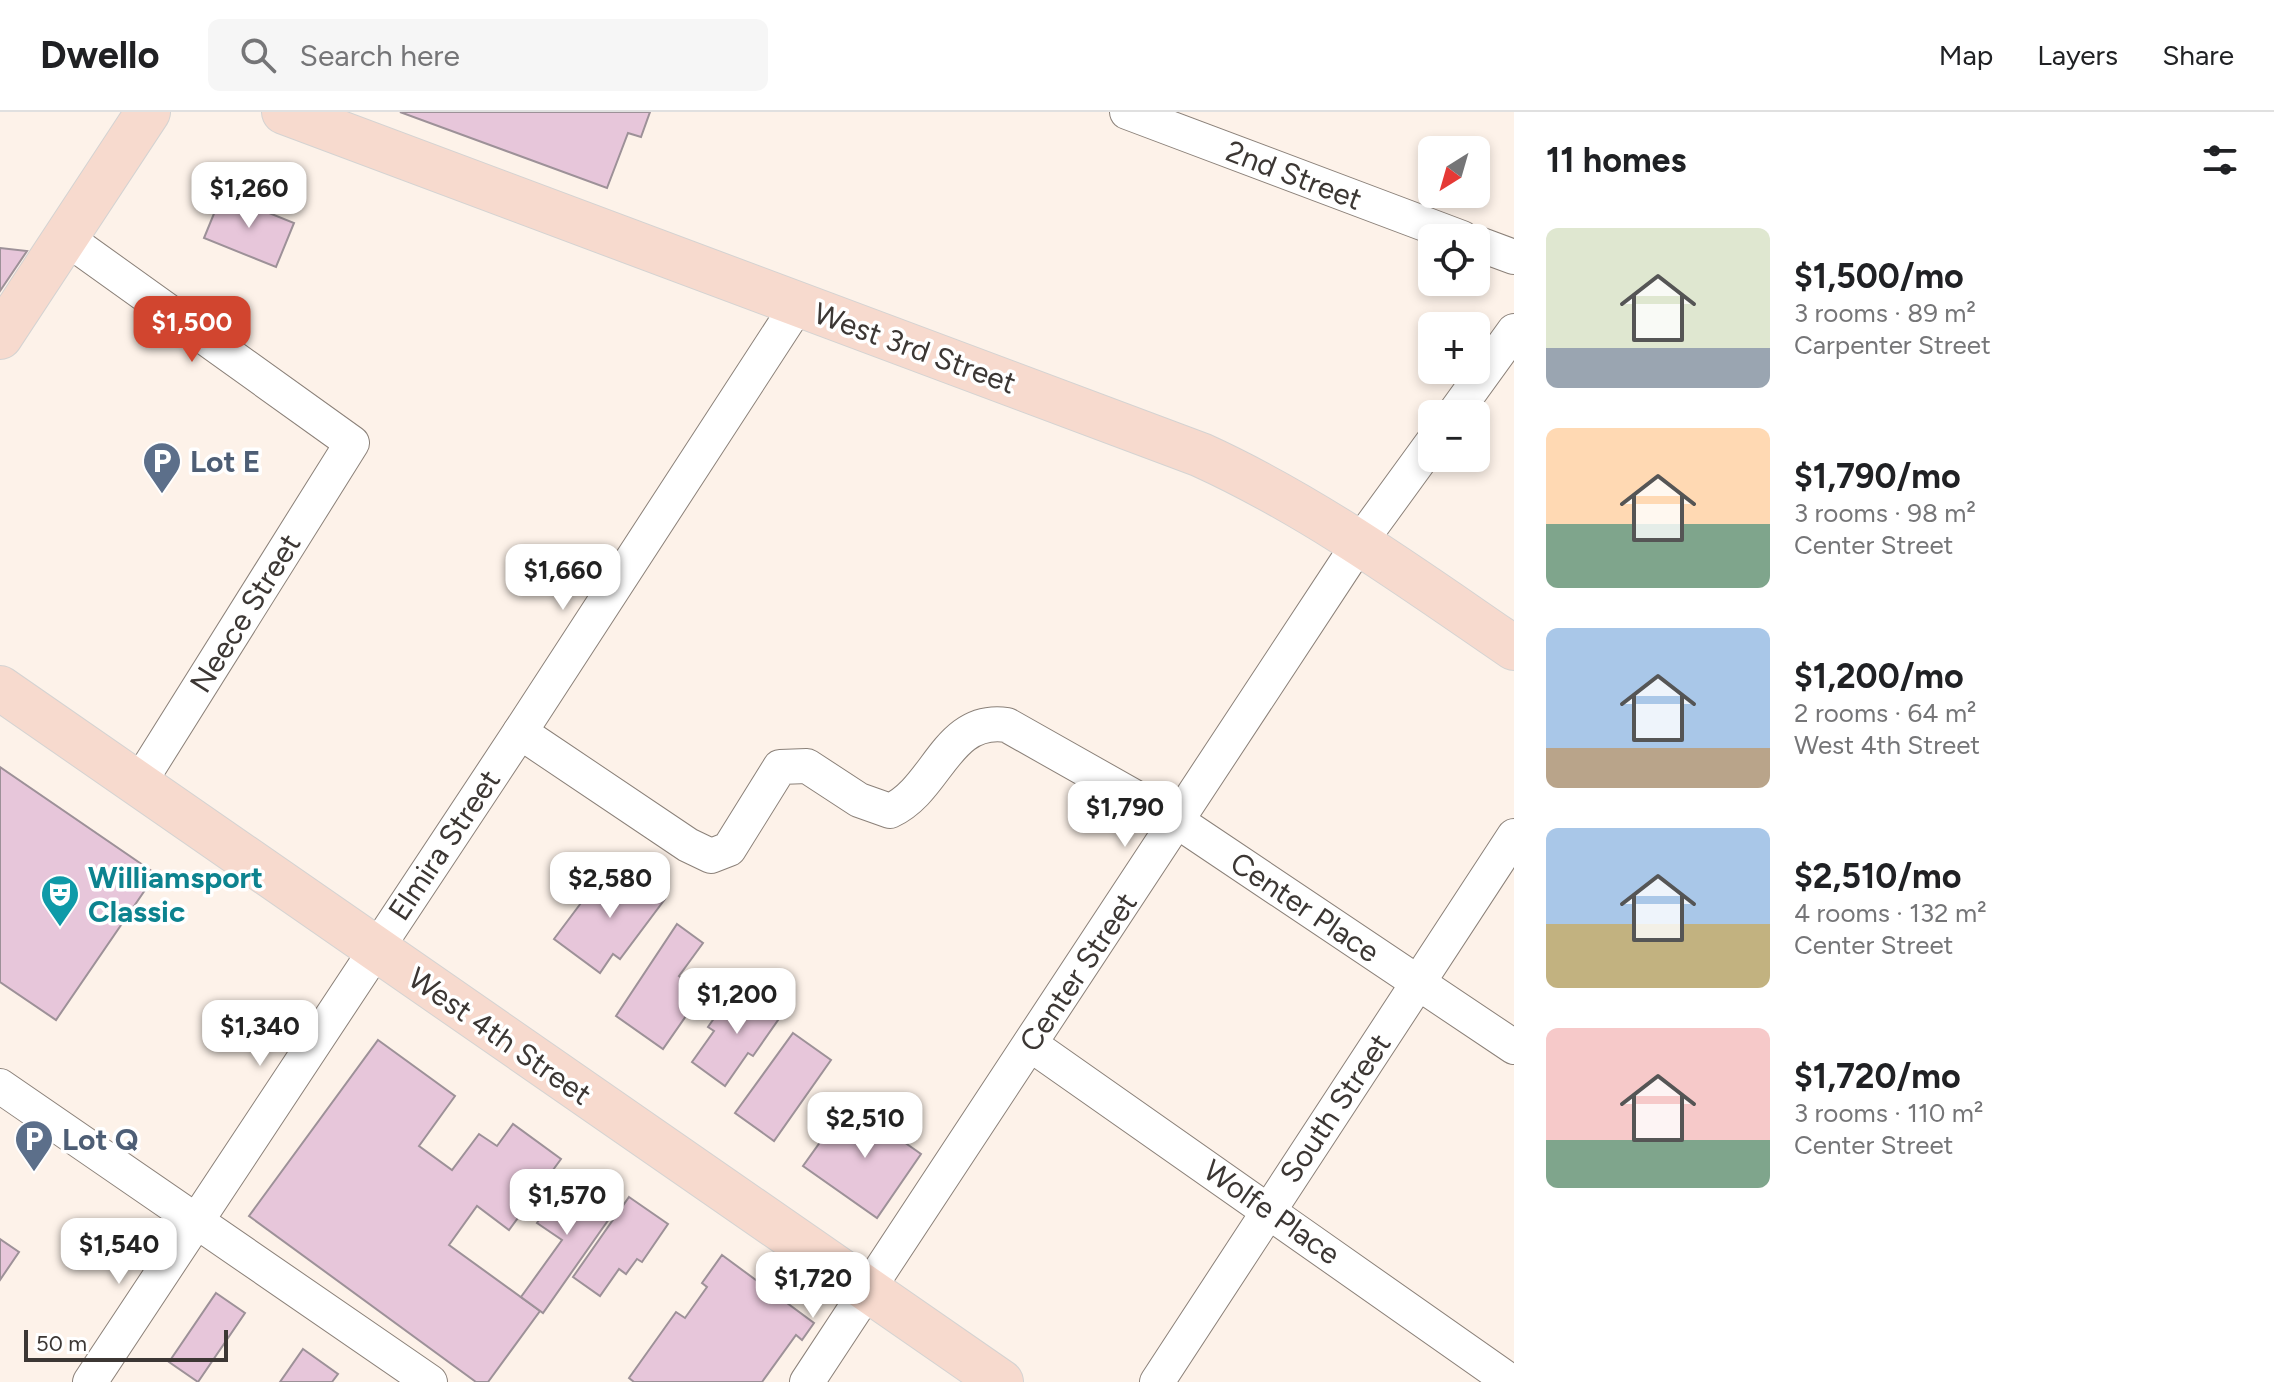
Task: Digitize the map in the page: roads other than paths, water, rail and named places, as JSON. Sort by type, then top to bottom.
[{"type":"main road","points":[[0,337],[148,112]]},
{"type":"main road","name":"West 3rd Street","points":[[284,112],[1201,455],[1250,477],[1360,542],[1514,648]]},
{"type":"main road","name":"West 4th Street","points":[[0,688],[1001,1382]]},
{"type":"street","name":"2nd Street","points":[[1127,112],[1425,224]]},
{"type":"street","name":"Neece Street","points":[[66,238],[352,443],[139,783]]},
{"type":"street","points":[[1490,248],[1514,257]]},
{"type":"street","name":"Elmira Street","points":[[91,1381],[797,306]]},
{"type":"street","points":[[1464,400],[1514,331]]},
{"type":"street","name":"Center Street","points":[[807,1382],[1360,542],[1418,462]]},
{"type":"street","name":"Center Place","points":[[520,732],[711,856],[729,849],[780,767],[807,766],[859,800],[890,811],[905,804],[959,739],[977,725],[987,722],[1018,730],[1177,821],[1514,1047]]},
{"type":"street","name":"South Street","points":[[1157,1382],[1514,836]]},
{"type":"street","name":"Wolfe Place","points":[[1030,1044],[1268,1208],[1511,1382]]},
{"type":"street","points":[[0,1086],[430,1382]]},
{"type":"place","name":"Lot E","points":[[162,495]]},
{"type":"place","name":"Williamsport Classic","points":[[60,928]]},
{"type":"place","name":"Lot Q","points":[[34,1173]]}]
